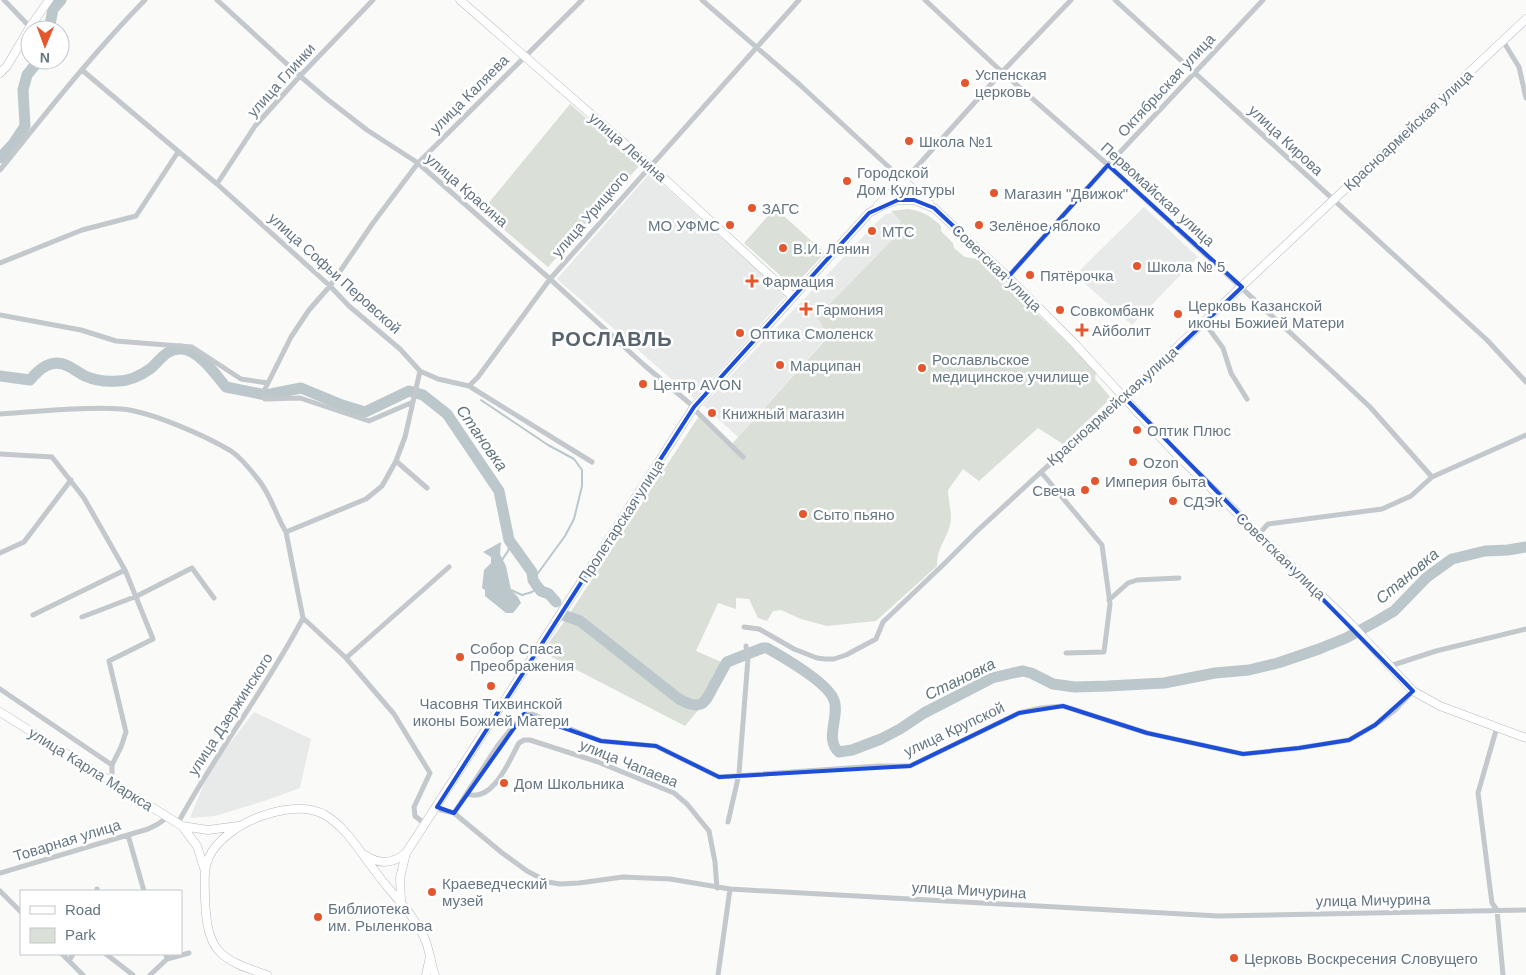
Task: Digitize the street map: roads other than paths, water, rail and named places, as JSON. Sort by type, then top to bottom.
[{"type":"main road","points":[[35,20],[49,0]]},
{"type":"main road","name":"улица Ленина","points":[[460,0],[650,166],[793,297]]},
{"type":"main road","name":"Красноармейская улица","points":[[1125,398],[1526,19]]},
{"type":"main road","points":[[0,73],[20,43]]},
{"type":"main road","name":"Советская улица","points":[[904,181],[1008,277],[1074,343],[1173,451],[1350,622],[1413,691],[1440,706],[1526,738]]},
{"type":"main road","name":"Пролетарская улица","points":[[401,902],[400,878],[406,853],[694,406],[869,213],[904,181]]},
{"type":"main road","name":"Пролетарская улица","points":[[869,213],[883,205],[898,200],[914,200]]},
{"type":"main road","name":"Советская улица","points":[[914,200],[934,208]]},
{"type":"main road","name":"улица Карла Маркса","points":[[0,712],[180,824],[208,830],[244,824]]},
{"type":"main road","points":[[204,873],[209,857],[217,844],[244,824],[289,809],[312,810],[324,814],[336,822],[384,884],[401,902],[423,936],[435,975]]},
{"type":"main road","name":"улица Карла Маркса","points":[[180,824],[197,846],[204,873],[208,925],[216,947],[229,961],[267,975]]},
{"type":"main road","points":[[361,852],[377,862],[386,863],[393,862],[406,853]]},
{"type":"main road","points":[[426,975],[430,957]]},
{"type":"street","points":[[4,0],[23,20]]},
{"type":"street","points":[[0,170],[82,70],[145,0]]},
{"type":"street","name":"улица Красина","points":[[217,0],[300,76],[367,130],[418,163],[644,365],[694,406],[697,412],[743,457]]},
{"type":"street","name":"улица Глинки","points":[[217,184],[255,126],[373,0]]},
{"type":"street","name":"улица Каляева","points":[[265,389],[290,337],[309,310],[330,286],[373,223],[418,163],[582,0]]},
{"type":"street","name":"Советская улица","points":[[702,0],[799,84],[904,181]]},
{"type":"street","name":"улица Урицкого","points":[[469,386],[478,377],[550,279],[799,0]]},
{"type":"street","name":"Первомайская улица","points":[[925,0],[1002,72],[1242,287],[1370,407],[1432,477]]},
{"type":"street","name":"Пролетарская улица","points":[[904,181],[1002,72],[1072,0]]},
{"type":"street","name":"улица Кирова","points":[[1115,0],[1487,340],[1526,382]]},
{"type":"street","name":"Октябрьская улица","points":[[1008,277],[1108,165],[1263,0]]},
{"type":"street","points":[[1503,41],[1518,67],[1526,98]]},
{"type":"street","points":[[1518,67],[1526,67]]},
{"type":"street","name":"улица Софьи Перовской","points":[[82,70],[217,184],[330,286],[349,306],[400,349],[420,371],[438,379],[469,386],[592,462]]},
{"type":"street","points":[[0,263],[82,230],[136,216],[178,152]]},
{"type":"street","points":[[0,315],[81,330],[116,341],[192,347],[241,379],[268,383]]},
{"type":"street","points":[[1204,322],[1223,348],[1231,373],[1247,399]]},
{"type":"street","points":[[286,532],[366,499],[382,486],[396,461],[405,437],[420,371]]},
{"type":"street","points":[[265,397],[265,399],[300,398],[370,421],[413,402]]},
{"type":"street","name":"Красноармейская улица","points":[[744,627],[759,629],[817,658],[834,658],[846,655],[876,639],[883,622],[1041,472],[1125,398]]},
{"type":"street","points":[[0,414],[95,408],[123,409],[181,426],[232,452],[258,479],[271,499],[286,532],[302,618],[346,658],[394,714],[430,774],[414,806],[415,816],[425,824]]},
{"type":"street","points":[[1258,534],[1268,524],[1382,509],[1411,496],[1432,477],[1526,435]]},
{"type":"street","points":[[0,454],[52,457],[84,498],[125,570],[153,639],[108,661],[126,732],[112,765],[112,782]]},
{"type":"street","points":[[396,461],[427,488]]},
{"type":"street","points":[[1041,472],[1102,545],[1110,600],[1104,652],[1066,653]]},
{"type":"street","points":[[0,554],[24,542],[71,480]]},
{"type":"street","points":[[346,658],[449,566]]},
{"type":"street","points":[[82,617],[137,596],[192,568],[214,598]]},
{"type":"street","points":[[33,615],[125,570]]},
{"type":"street","points":[[1110,600],[1128,583],[1137,580],[1179,578]]},
{"type":"street","name":"улица Дзержинского","points":[[180,824],[197,788],[284,654],[302,618]]},
{"type":"street","points":[[1390,666],[1436,651],[1525,629],[1526,622]]},
{"type":"street","points":[[728,822],[739,774],[748,658],[746,646]]},
{"type":"street","name":"улица Карла Маркса","points":[[0,689],[112,765]]},
{"type":"street","name":"улица Крупской","points":[[454,813],[498,745],[522,716],[526,714],[532,714],[600,741],[656,746],[719,777],[739,774],[910,766],[1019,713],[1063,706],[1147,733],[1243,754],[1299,748],[1349,740],[1375,726],[1394,711],[1413,691]]},
{"type":"street","points":[[1496,726],[1478,793],[1492,903],[1497,910],[1503,975]]},
{"type":"street","name":"улица Чапаева","points":[[467,794],[479,795],[492,790],[519,743],[524,740],[530,740],[598,762],[674,793],[687,804],[709,831],[715,862],[717,888]]},
{"type":"street","name":"улица Мичурина","points":[[437,807],[454,813],[501,852],[528,871],[548,882],[560,884],[623,877],[670,879],[730,889],[1218,916],[1526,910]]},
{"type":"street","name":"Товарная улица","points":[[0,873],[153,827],[168,817]]},
{"type":"street","points":[[128,835],[144,890]]},
{"type":"street","points":[[718,975],[730,889]]},
{"type":"street","points":[[0,891],[20,911]]},
{"type":"street","points":[[182,954],[189,953]]},
{"type":"street","points":[[63,955],[83,975]]},
{"type":"street","points":[[69,961],[72,955]]},
{"type":"street","points":[[107,955],[133,975]]},
{"type":"street","points":[[150,975],[167,957]]},
{"type":"waterway","points":[[51,20],[53,9],[61,0]]},
{"type":"waterway","points":[[0,158],[13,144],[25,126],[23,90],[27,75],[31,70]]},
{"type":"waterway","name":"Становка","points":[[0,376],[30,380],[42,368],[57,363],[68,366],[93,379],[122,381],[142,374],[167,353],[181,349],[194,353],[200,358],[226,387],[266,395],[301,388],[342,405],[365,412],[409,391],[423,395],[447,414],[499,491],[509,540],[532,572],[533,580],[537,586],[541,591],[549,594],[556,602]]},
{"type":"waterway","points":[[481,400],[548,445],[574,459],[582,470],[582,486],[574,519],[565,536],[533,580]]},
{"type":"waterway","points":[[502,560],[511,542]]},
{"type":"waterway","name":"Становка","points":[[563,615],[580,621],[679,699],[696,705],[704,702],[707,698],[727,662],[767,648],[814,678],[830,693],[835,706],[833,741],[839,752],[852,750],[881,739],[924,713],[992,678],[1013,673],[1023,671],[1031,673],[1053,684],[1075,687],[1108,686],[1164,683],[1215,673],[1249,670],[1278,663],[1346,638],[1394,611],[1427,577],[1452,559],[1485,551],[1526,547]]},
{"type":"waterway","points":[[511,590],[522,595],[538,588]]},
{"type":"place","name":"Успенская церковь","points":[[965,83]]},
{"type":"place","name":"Школа №1","points":[[909,141]]},
{"type":"place","name":"Городской Дом Культуры","points":[[847,181]]},
{"type":"place","name":"Магазин \"Движок\"","points":[[994,193]]},
{"type":"place","name":"ЗАГС","points":[[752,208]]},
{"type":"place","name":"МО УФМС","points":[[730,225]]},
{"type":"place","name":"Зелёное яблоко","points":[[979,225]]},
{"type":"place","name":"МТС","points":[[872,231]]},
{"type":"place","name":"В.И. Ленин","points":[[783,248]]},
{"type":"place","name":"Школа № 5","points":[[1137,266]]},
{"type":"place","name":"Пятёрочка","points":[[1030,275]]},
{"type":"place","name":"Фармация","points":[[752,281]]},
{"type":"place","name":"Гармония","points":[[806,309]]},
{"type":"place","name":"Совкомбанк","points":[[1060,310]]},
{"type":"place","name":"Церковь Казанской иконы Божией Матери","points":[[1178,314]]},
{"type":"place","name":"Айболит","points":[[1082,330]]},
{"type":"place","name":"Оптика Смоленск","points":[[740,333]]},
{"type":"place","name":"Марципан","points":[[780,365]]},
{"type":"place","name":"Рославльское медицинское училище","points":[[922,368]]},
{"type":"place","name":"Центр AVON","points":[[643,384]]},
{"type":"place","name":"Книжный магазин","points":[[712,413]]},
{"type":"place","name":"Оптик Плюс","points":[[1137,430]]},
{"type":"place","name":"Ozon","points":[[1133,462]]},
{"type":"place","name":"Империя быта","points":[[1095,481]]},
{"type":"place","name":"Свеча","points":[[1085,490]]},
{"type":"place","name":"СДЭК","points":[[1173,501]]},
{"type":"place","name":"Сыто пьяно","points":[[803,514]]},
{"type":"place","name":"Собор Спаса Преображения","points":[[460,657]]},
{"type":"place","name":"Часовня Тихвинской иконы Божией Матери","points":[[491,686]]},
{"type":"place","name":"Дом Школьника","points":[[504,783]]},
{"type":"place","name":"Краеведческий музей","points":[[432,892]]},
{"type":"place","name":"Библиотека им. Рыленкова","points":[[318,917]]},
{"type":"place","name":"Церковь Воскресения Словущего","points":[[1234,958]]},
{"type":"district","name":"РОСЛАВЛЬ","points":[[612,339]]}]
